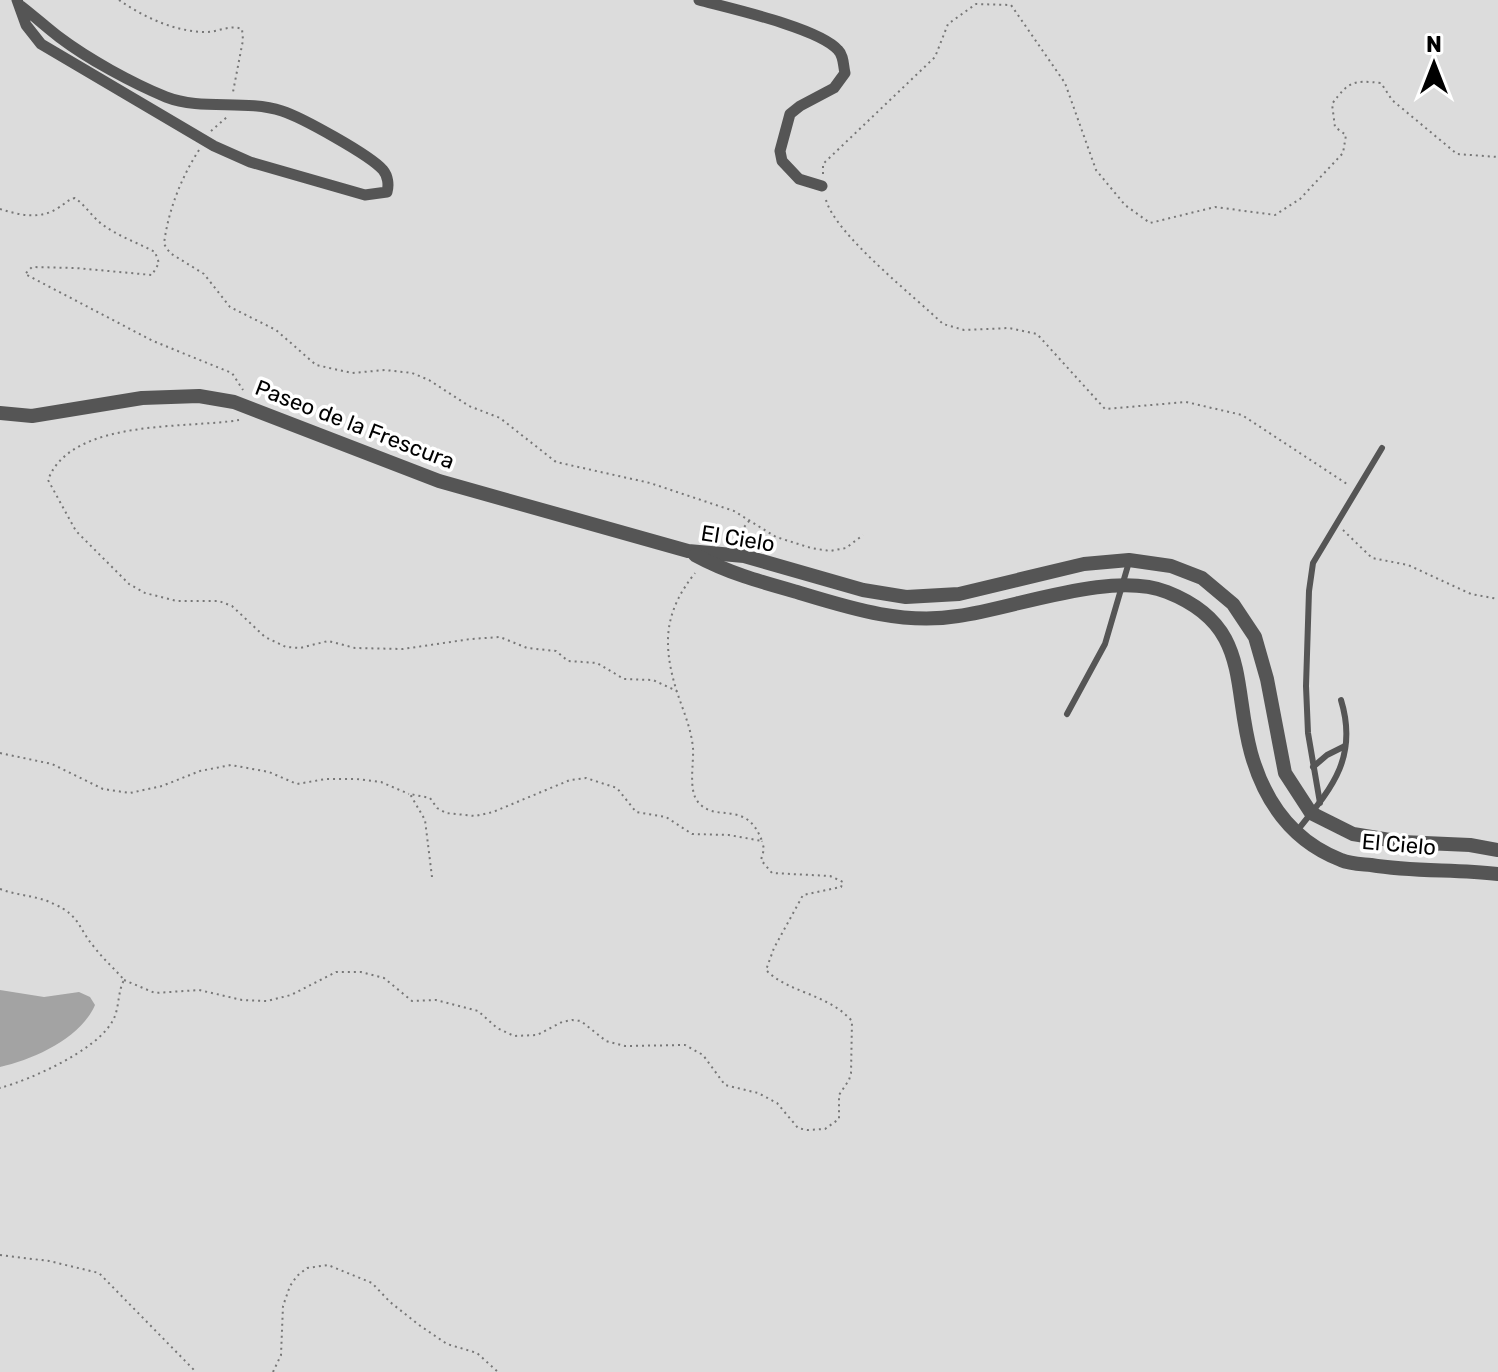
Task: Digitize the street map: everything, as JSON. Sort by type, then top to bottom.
[{"type":"street","points":[[699,0],[758,15],[829,41],[842,53],[845,73],[834,88],[790,114],[780,151],[782,161],[799,179],[822,186]]},
{"type":"street","points":[[19,3],[61,39],[167,97],[187,103],[232,103],[283,111],[366,157],[384,171],[389,185],[387,192],[365,195],[290,175],[250,162],[205,140],[41,44],[26,25],[19,3]]},
{"type":"street","points":[[157,112],[167,97]]},
{"type":"street","name":"Paseo de la Frescura","points":[[0,413],[32,416],[142,398],[199,396],[234,402],[439,481],[688,551]]},
{"type":"street","name":"El Cielo","points":[[688,551],[715,559],[744,556],[863,590],[906,597],[959,594],[1084,564],[1129,560],[1171,566],[1202,578],[1233,604],[1255,637],[1267,679],[1285,773],[1316,808],[1353,834],[1402,842],[1470,845],[1498,850]]},
{"type":"street","name":"El Cielo","points":[[715,559],[726,572],[858,610],[906,619],[956,617],[1086,589],[1124,585],[1164,590],[1193,604],[1214,623],[1230,648],[1238,668],[1251,752],[1266,791],[1286,824],[1311,845],[1344,861],[1398,869],[1498,874]]},
{"type":"lane","points":[[1316,808],[1306,686],[1309,591],[1313,563],[1382,448]]},
{"type":"lane","points":[[1067,714],[1105,644],[1129,560]]},
{"type":"lane","points":[[1296,832],[1333,786],[1345,746],[1346,716],[1341,700]]},
{"type":"lane","points":[[1313,767],[1345,746]]},
{"type":"path","points":[[119,0],[164,25],[203,32],[234,26],[242,29],[243,40],[229,114],[205,140],[189,168],[174,203],[164,244],[170,253],[204,274],[230,307],[276,330],[316,365],[339,372],[385,370],[412,373],[429,380],[469,406],[500,418],[556,462],[650,483],[734,511],[776,537],[811,548],[830,551],[846,548],[863,535]]},
{"type":"path","points":[[1357,490],[1242,415],[1186,402],[1105,409],[1037,334],[1009,328],[964,330],[943,324],[850,237],[829,211],[822,186],[823,164],[935,57],[948,24],[976,4],[1011,5],[1065,83],[1096,170],[1125,205],[1150,223],[1215,207],[1275,215],[1300,199],[1343,153],[1346,135],[1335,127],[1332,104],[1344,88],[1357,80],[1381,83],[1392,100],[1457,154],[1498,157]]},
{"type":"path","points":[[0,209],[31,216],[48,212],[75,198],[104,227],[155,252],[159,263],[152,275],[52,267],[32,267],[25,274],[153,341],[232,373],[244,391],[249,408],[240,419],[134,429],[89,442],[53,467],[48,480],[76,531],[129,584],[145,593],[177,601],[219,601],[232,606],[265,637],[286,647],[300,648],[328,641],[355,648],[403,649],[500,637],[527,648],[556,651],[568,661],[597,663],[624,679],[653,680],[677,691]]},
{"type":"path","points":[[0,889],[51,902],[73,916],[80,922],[91,944],[124,980],[155,993],[199,990],[242,1000],[267,1001],[291,995],[336,972],[376,975],[412,1001],[436,1000],[478,1011],[497,1028],[514,1036],[537,1035],[572,1020],[581,1021],[606,1041],[625,1046],[685,1045],[703,1055],[725,1085],[758,1093],[777,1103],[798,1128],[825,1129],[841,1114],[839,1095],[849,1080],[852,1021],[836,1007],[773,978],[766,970],[774,948],[803,895],[841,887],[843,882],[830,876],[772,873],[761,860],[764,849],[753,824],[743,816],[712,811],[696,800],[693,749],[667,643],[670,616],[683,588],[696,572],[715,559],[750,520]]},
{"type":"path","points":[[1337,524],[1372,558],[1408,565],[1471,594],[1498,599]]},
{"type":"path","points":[[0,753],[52,764],[103,789],[121,792],[151,789],[200,771],[231,765],[269,772],[297,784],[326,779],[381,782],[410,794],[430,798],[437,808],[446,813],[475,816],[493,812],[570,780],[586,778],[617,788],[636,812],[666,817],[692,834],[729,835],[762,841]]},
{"type":"path","points":[[410,794],[425,820],[432,877]]},
{"type":"path","points":[[0,1088],[46,1071],[106,1031],[115,1015],[124,980]]},
{"type":"path","points":[[0,1255],[49,1261],[99,1273],[196,1372]]},
{"type":"path","points":[[273,1372],[281,1355],[283,1306],[290,1286],[307,1268],[328,1265],[372,1283],[419,1325],[447,1344],[477,1353],[498,1372]]},
{"type":"shaded area","points":[[0,0],[1498,0],[1498,1372],[0,1372]]},
{"type":"shaded area","points":[[0,990],[44,997],[79,992],[90,997],[95,1005],[79,1028],[55,1046],[0,1067]]}]
